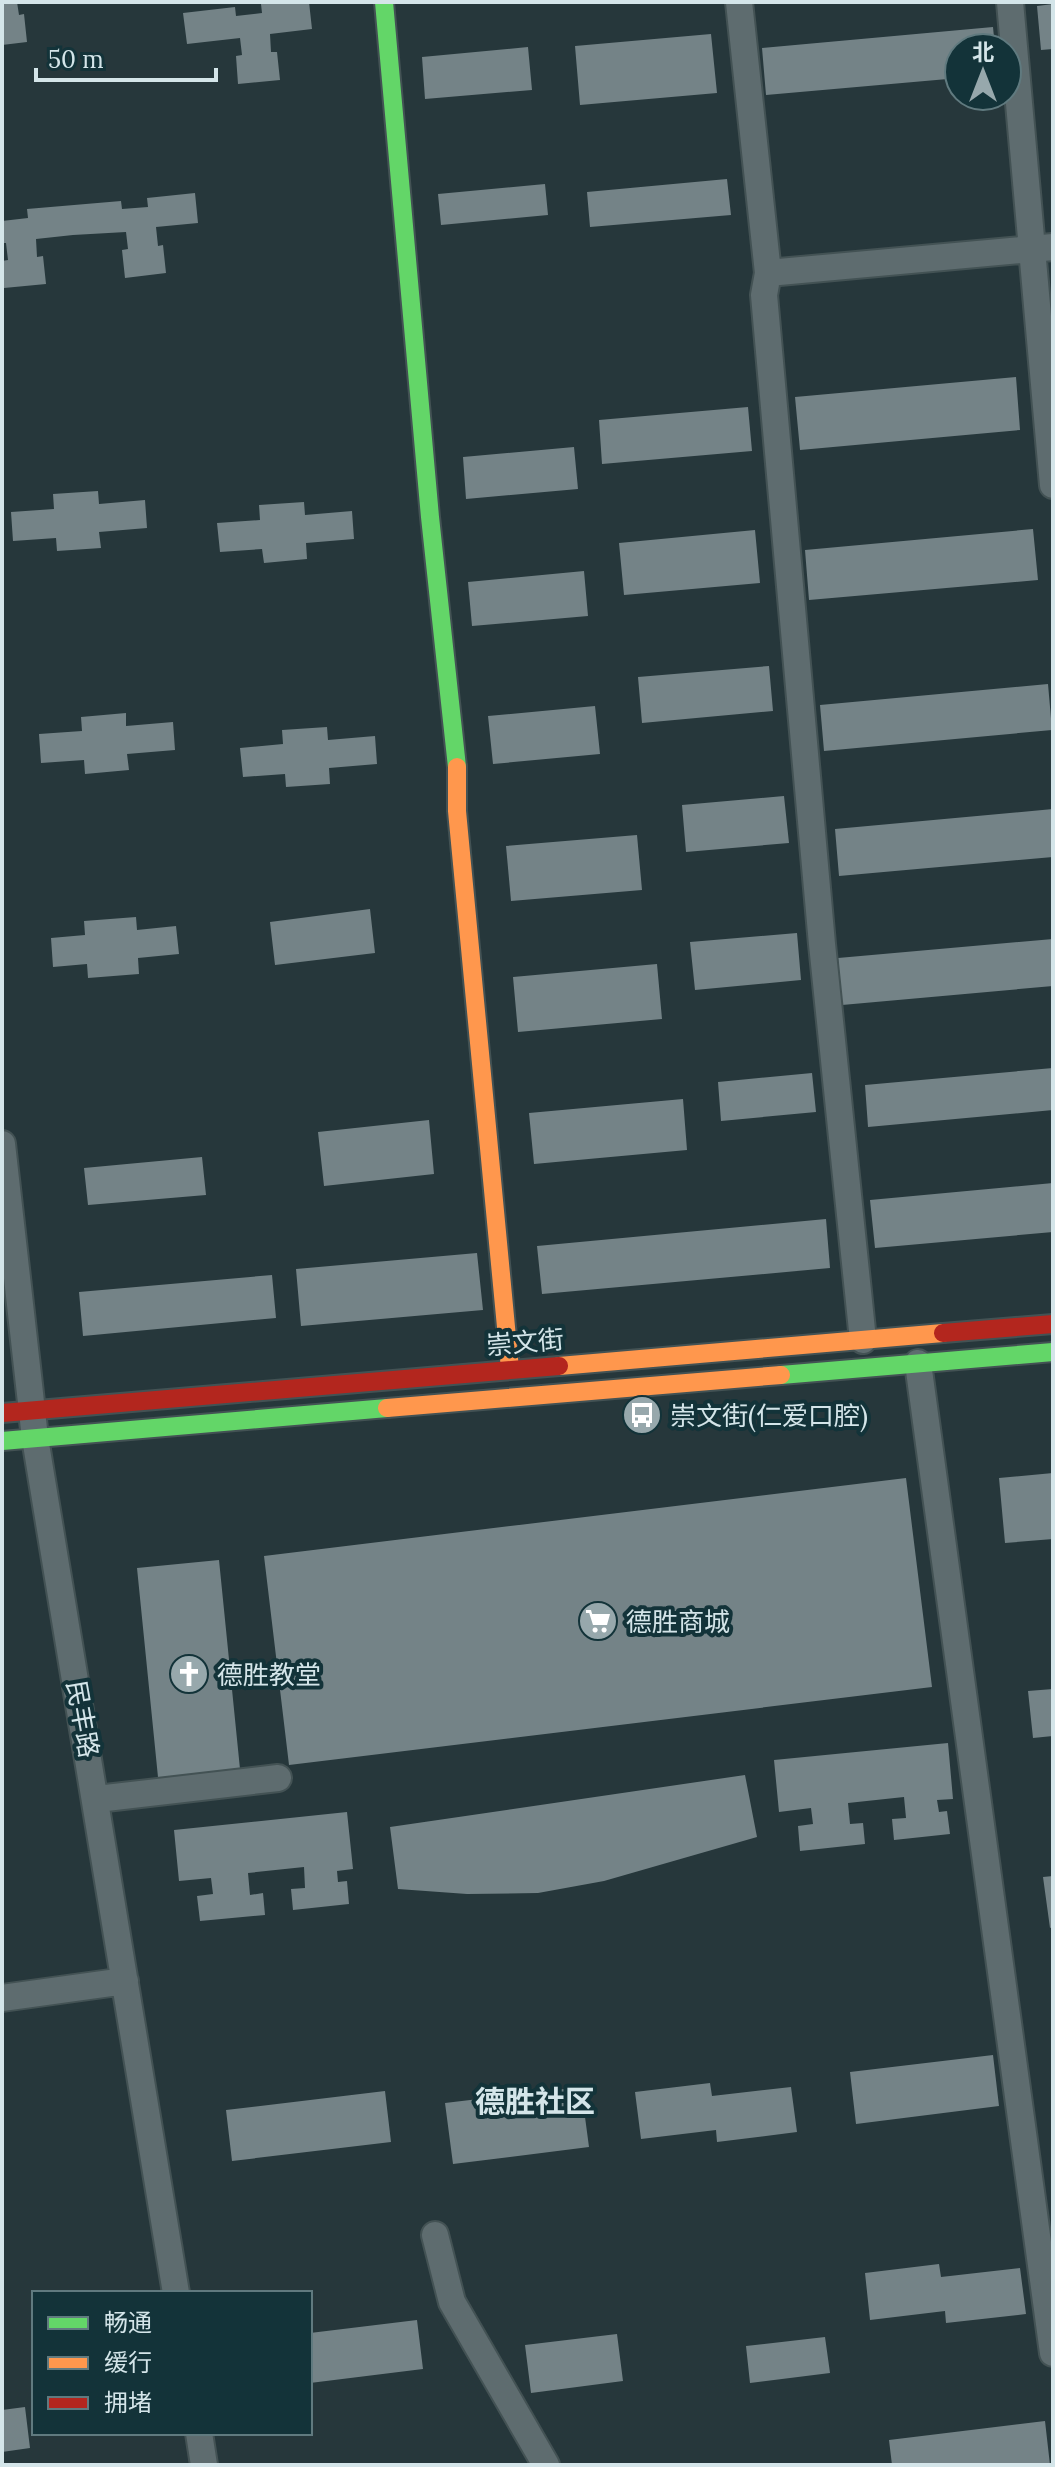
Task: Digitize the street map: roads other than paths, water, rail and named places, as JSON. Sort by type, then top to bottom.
[{"type":"street","points":[[384,2],[430,517],[459,784],[457,811],[510,1369]]},
{"type":"street","points":[[739,2],[768,273],[764,295],[786,549],[863,1340]]},
{"type":"street","points":[[1010,2],[1043,248],[1053,485]]},
{"type":"street","points":[[768,273],[1043,248]]},
{"type":"street","name":"民丰路","points":[[2,1144],[35,1438],[97,1799],[176,2291]]},
{"type":"street","name":"崇文街","points":[[2,1413],[1053,1324]]},
{"type":"street","name":"崇文街","points":[[2,1441],[1053,1352]]},
{"type":"street","points":[[918,1363],[1053,2353]]},
{"type":"street","points":[[97,1799],[278,1778]]},
{"type":"street","points":[[2,1998],[125,1981]]},
{"type":"street","points":[[435,2235],[452,2302],[546,2465]]},
{"type":"street","points":[[199,2435],[204,2465]]},
{"type":"place","name":"崇文街(仁爱口腔)","points":[[642,1415]]},
{"type":"place","name":"德胜商城","points":[[598,1621]]},
{"type":"place","name":"德胜教堂","points":[[189,1674]]},
{"type":"district","name":"德胜社区","points":[[535,2101]]}]
